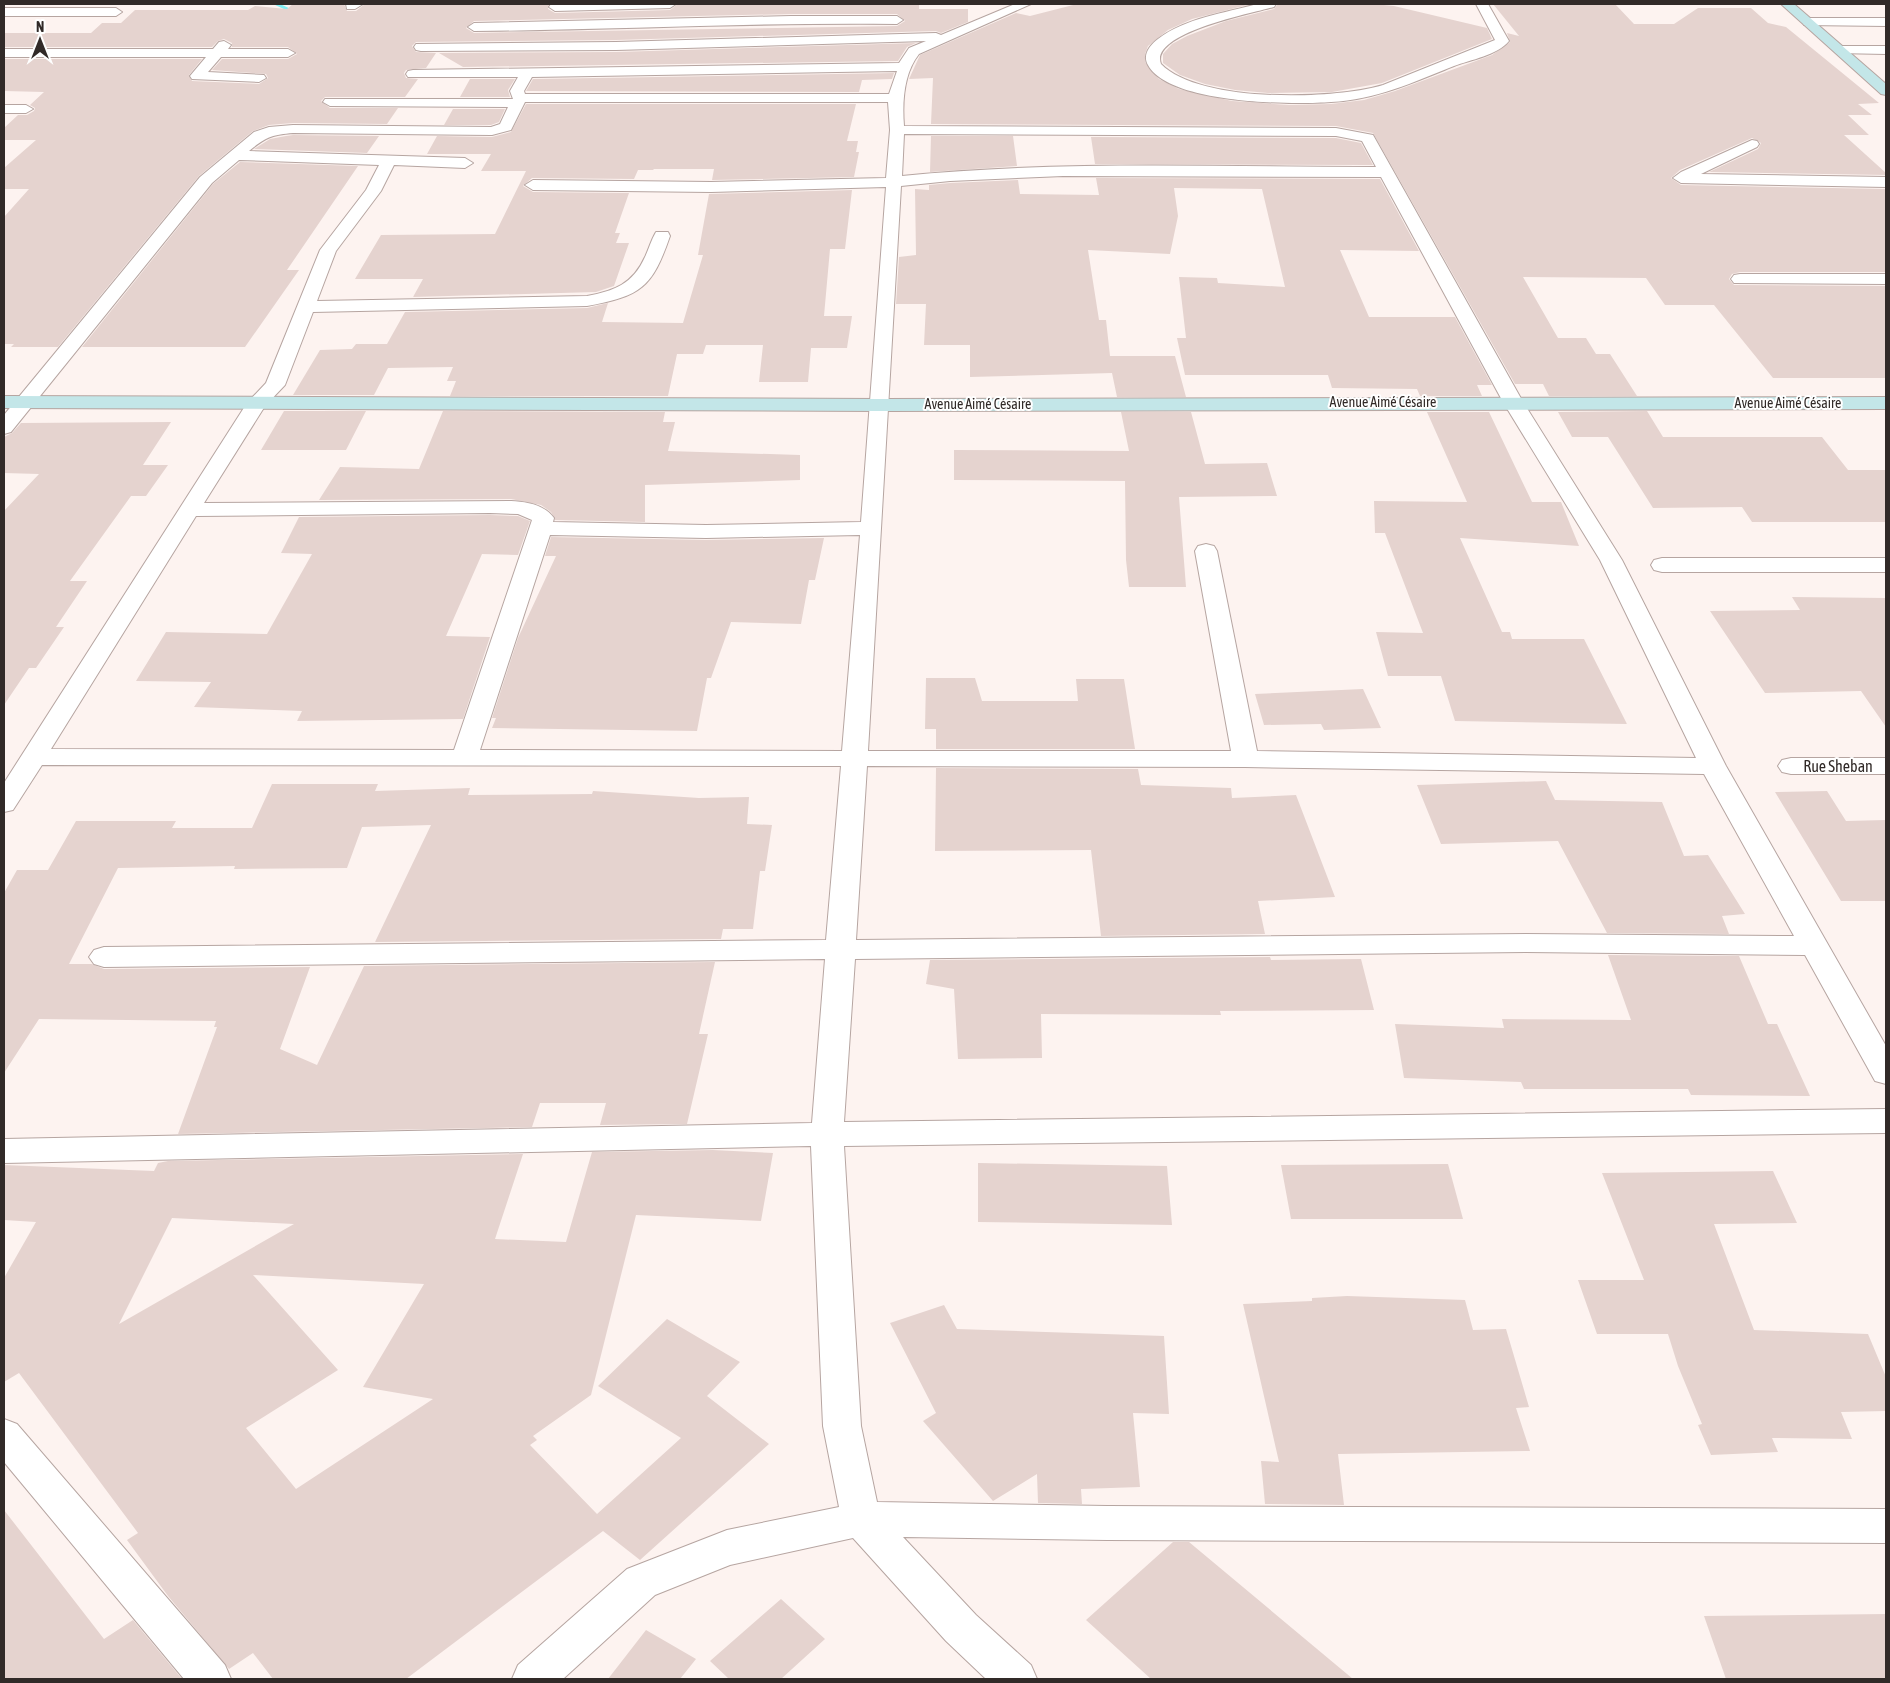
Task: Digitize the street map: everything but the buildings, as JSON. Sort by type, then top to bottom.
[{"type":"street","points":[[555,7],[670,4]]},
{"type":"street","points":[[806,19],[809,4]]},
{"type":"street","points":[[1016,1679],[961,1628],[861,1519],[842,1426],[827,1134],[839,948],[880,405],[897,130],[896,98],[907,60],[914,51],[983,20],[1025,4]]},
{"type":"street","points":[[1270,4],[1172,35],[1156,47],[1153,52],[1153,60],[1156,67],[1180,82],[1249,97],[1308,100],[1355,96],[1391,86],[1502,41],[1482,4]]},
{"type":"street","points":[[1787,4],[1886,91]]},
{"type":"street","points":[[639,6],[645,9],[655,24],[659,44],[653,71]]},
{"type":"street","points":[[4,12],[116,12]]},
{"type":"street","points":[[474,27],[806,19],[914,20]]},
{"type":"street","points":[[954,20],[983,20]]},
{"type":"street","points":[[1809,22],[1886,22]]},
{"type":"street","points":[[237,34],[216,53],[197,76],[259,78]]},
{"type":"street","points":[[421,47],[559,47],[947,37]]},
{"type":"street","points":[[1841,50],[1886,50]]},
{"type":"street","points":[[4,53],[288,53]]},
{"type":"street","points":[[413,74],[906,67]]},
{"type":"street","points":[[4,428],[206,180],[237,156],[250,141],[269,131],[293,129],[492,131],[506,127],[519,101],[517,91],[527,73]]},
{"type":"street","points":[[330,102],[896,98]]},
{"type":"street","points":[[4,109],[26,109]]},
{"type":"street","points":[[897,130],[1336,132],[1368,138],[1513,402],[1611,560],[1713,766],[1886,1073]]},
{"type":"street","points":[[1752,144],[1681,178],[1886,182]]},
{"type":"street","points":[[237,156],[390,159],[465,163]]},
{"type":"street","points":[[4,804],[257,402],[275,385],[328,250],[373,191],[390,159]]},
{"type":"street","points":[[533,185],[711,187],[894,182],[960,176],[1063,171],[1388,172]]},
{"type":"street","points":[[305,307],[586,301],[613,297],[633,288],[647,275],[662,236]]},
{"type":"street","points":[[1740,279],[1886,279]]},
{"type":"street","name":"Avenue Aimé Césaire","points":[[4,402],[880,405],[1513,402],[1886,403]]},
{"type":"street","points":[[189,510],[490,507],[529,510],[538,513],[542,518],[540,528],[464,758]]},
{"type":"street","points":[[540,528],[626,532],[744,533],[870,528]]},
{"type":"street","points":[[1206,551],[1245,759]]},
{"type":"street","points":[[1662,565],[1886,564]]},
{"type":"street","points":[[35,757],[1245,759],[1713,766]]},
{"type":"street","name":"Rue Sheban","points":[[1790,766],[1886,766]]},
{"type":"street","points":[[104,957],[839,948],[1516,943],[1814,946]]},
{"type":"street","points":[[4,1151],[827,1134],[1886,1120]]},
{"type":"street","points":[[4,1434],[210,1679]]},
{"type":"street","points":[[534,1679],[641,1582],[727,1548],[861,1519],[1886,1526]]},
{"type":"waterway","points":[[276,4],[301,15]]}]
